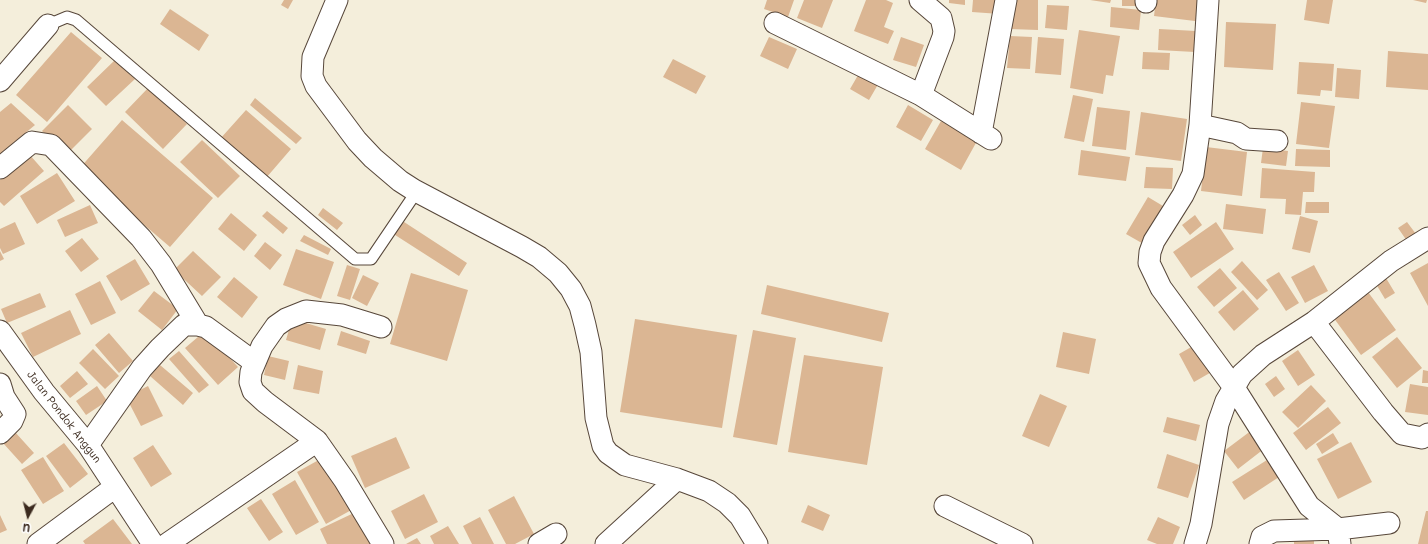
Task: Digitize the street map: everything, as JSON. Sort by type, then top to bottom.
[{"type":"street","points":[[337,0],[313,57],[312,76],[316,86],[357,141],[373,158],[400,181],[522,247],[539,257],[558,273],[571,289],[580,306],[585,325],[591,352],[596,418],[603,446],[616,460],[625,465],[677,479],[709,491],[727,503],[740,516],[757,544]]},
{"type":"street","points":[[920,0],[941,18],[944,31],[920,95]]},
{"type":"street","points":[[775,23],[920,95],[986,136],[1006,0]]},
{"type":"street","points":[[1208,0],[1200,125],[1195,162],[1190,183],[1154,241],[1150,252],[1149,263],[1160,288],[1233,386],[1309,506],[1339,536]]},
{"type":"street","points":[[0,81],[48,25]]},
{"type":"street","points":[[1200,125],[1236,133],[1246,139],[1277,141]]},
{"type":"street","points":[[0,168],[32,142],[51,145],[141,238],[161,264],[198,325]]},
{"type":"street","points":[[1195,544],[1206,499],[1214,441],[1222,412],[1233,386],[1251,363],[1314,322],[1391,261],[1428,238]]},
{"type":"street","points":[[381,327],[342,315],[306,311],[286,318],[276,326],[262,346],[254,362],[250,382],[253,391],[265,402],[317,441],[346,481],[383,544]]},
{"type":"street","points":[[1314,322],[1383,412],[1402,434],[1422,438],[1428,434]]},
{"type":"street","points":[[88,445],[142,368],[181,327],[198,325],[214,331],[254,362]]},
{"type":"street","name":"Jalan Pondok Anggun","points":[[0,331],[21,361],[88,445],[152,544]]},
{"type":"street","points":[[0,381],[4,373],[21,361]]},
{"type":"street","points":[[0,384],[4,397],[15,414],[12,421],[0,433]]},
{"type":"street","points":[[166,544],[317,441]]},
{"type":"street","points":[[606,544],[677,479]]},
{"type":"street","points":[[38,544],[115,486]]},
{"type":"street","points":[[945,506],[1022,544]]},
{"type":"street","points":[[1260,544],[1262,537],[1274,531],[1339,536],[1389,523]]},
{"type":"lane","points":[[48,25],[67,18],[76,20],[355,259],[371,259],[417,191]]},
{"type":"building","points":[[284,0],[293,0],[288,9],[281,5]]},
{"type":"building","points":[[767,0],[794,0],[788,17],[764,9]]},
{"type":"building","points":[[804,0],[833,0],[822,28],[797,18]]},
{"type":"building","points":[[866,0],[886,0],[893,3],[884,27],[894,31],[888,44],[854,31]]},
{"type":"building","points":[[949,0],[965,0],[965,5],[949,3]]},
{"type":"building","points":[[973,0],[1001,0],[1000,14],[972,12]]},
{"type":"building","points":[[1011,0],[1038,0],[1038,30],[1010,29]]},
{"type":"building","points":[[1090,0],[1111,0],[1110,3]]},
{"type":"building","points":[[1122,0],[1137,0],[1137,6],[1122,6]]},
{"type":"building","points":[[1156,0],[1206,0],[1203,22],[1154,16]]},
{"type":"building","points":[[1307,0],[1333,0],[1329,24],[1304,20]]},
{"type":"building","points":[[1413,0],[1427,0],[1426,3]]},
{"type":"building","points":[[1047,5],[1069,6],[1067,30],[1045,28]]},
{"type":"building","points":[[1111,7],[1141,10],[1139,30],[1110,27]]},
{"type":"building","points":[[170,9],[209,35],[199,51],[160,24]]},
{"type":"building","points":[[1226,22],[1276,24],[1273,70],[1224,67]]},
{"type":"building","points":[[1159,29],[1196,31],[1195,52],[1158,50]]},
{"type":"building","points":[[1079,30],[1120,36],[1113,76],[1106,75],[1103,94],[1070,88]]},
{"type":"building","points":[[71,32],[102,58],[47,122],[16,95]]},
{"type":"building","points":[[1010,36],[1032,37],[1030,69],[1007,68]]},
{"type":"building","points":[[769,37],[797,49],[788,69],[760,56]]},
{"type":"building","points":[[901,37],[924,45],[916,67],[893,60]]},
{"type":"building","points":[[1038,37],[1064,39],[1061,75],[1035,73]]},
{"type":"building","points":[[1388,51],[1428,54],[1428,90],[1386,87]]},
{"type":"building","points":[[1143,52],[1170,53],[1169,70],[1142,69]]},
{"type":"building","points":[[673,59],[706,76],[696,94],[663,77]]},
{"type":"building","points":[[115,60],[135,79],[106,106],[87,87]]},
{"type":"building","points":[[1299,62],[1334,64],[1332,91],[1321,90],[1320,96],[1297,94]]},
{"type":"building","points":[[1337,68],[1361,70],[1359,99],[1335,97]]},
{"type":"building","points":[[861,70],[880,81],[869,100],[850,89]]},
{"type":"building","points":[[149,87],[187,124],[163,149],[125,112]]},
{"type":"building","points":[[1073,95],[1093,99],[1084,142],[1064,138]]},
{"type":"building","points":[[255,98],[302,138],[296,144],[250,105]]},
{"type":"building","points":[[1301,102],[1335,106],[1329,148],[1296,144]]},
{"type":"building","points":[[11,103],[35,125],[0,154],[0,112]]},
{"type":"building","points":[[68,105],[92,129],[66,155],[42,131]]},
{"type":"building","points":[[908,105],[933,120],[921,141],[896,127]]},
{"type":"building","points":[[1097,107],[1130,111],[1126,150],[1092,146]]},
{"type":"building","points":[[246,110],[291,149],[266,178],[220,139]]},
{"type":"building","points":[[1141,112],[1187,119],[1181,161],[1135,155]]},
{"type":"building","points":[[122,120],[213,198],[170,247],[79,169]]},
{"type":"building","points":[[941,121],[977,141],[961,170],[925,149]]},
{"type":"building","points":[[202,140],[240,176],[218,198],[180,162]]},
{"type":"building","points":[[1206,147],[1247,152],[1242,196],[1201,191]]},
{"type":"building","points":[[1263,148],[1288,151],[1286,166],[1261,163]]},
{"type":"building","points":[[1296,149],[1330,150],[1330,167],[1295,166]]},
{"type":"building","points":[[1081,150],[1130,157],[1126,181],[1078,175]]},
{"type":"building","points":[[29,154],[44,171],[4,206],[0,202],[0,180]]},
{"type":"building","points":[[1146,167],[1173,168],[1172,189],[1144,188]]},
{"type":"building","points":[[1262,168],[1315,172],[1314,192],[1303,192],[1301,215],[1285,214],[1286,199],[1260,198]]},
{"type":"building","points":[[57,173],[75,201],[37,224],[20,196]]},
{"type":"building","points":[[1148,197],[1168,209],[1147,246],[1126,234]]},
{"type":"building","points":[[1306,202],[1329,202],[1329,213],[1305,213]]},
{"type":"building","points":[[1226,204],[1266,209],[1263,234],[1223,229]]},
{"type":"building","points":[[90,205],[98,223],[65,237],[57,220]]},
{"type":"building","points":[[323,208],[343,223],[337,230],[318,215]]},
{"type":"building","points":[[267,211],[288,228],[283,234],[262,216]]},
{"type":"building","points":[[231,213],[257,235],[244,251],[218,229]]},
{"type":"building","points":[[1195,215],[1202,225],[1190,235],[1182,225]]},
{"type":"building","points":[[1300,216],[1318,221],[1310,253],[1292,249]]},
{"type":"building","points":[[401,220],[467,263],[459,276],[392,233]]},
{"type":"building","points":[[15,222],[25,244],[3,254],[0,248],[0,229]]},
{"type":"building","points":[[1216,222],[1234,249],[1191,278],[1173,252]]},
{"type":"building","points":[[1407,222],[1416,234],[1407,241],[1398,228]]},
{"type":"building","points":[[304,235],[331,249],[328,255],[300,241]]},
{"type":"building","points":[[82,238],[99,259],[81,272],[65,251]]},
{"type":"building","points":[[265,242],[282,255],[270,270],[254,256]]},
{"type":"building","points":[[296,249],[334,262],[321,299],[283,285]]},
{"type":"building","points":[[0,251],[4,259],[0,261]]},
{"type":"building","points":[[193,251],[221,277],[202,296],[174,270]]},
{"type":"building","points":[[135,259],[150,284],[121,301],[106,276]]},
{"type":"building","points":[[1242,261],[1268,290],[1257,300],[1231,272]]},
{"type":"building","points":[[1428,263],[1428,306],[1410,273]]},
{"type":"building","points":[[347,265],[360,269],[350,300],[337,296]]},
{"type":"building","points":[[1314,265],[1328,291],[1305,303],[1291,277]]},
{"type":"building","points":[[1220,268],[1237,288],[1214,307],[1197,287]]},
{"type":"building","points":[[1279,272],[1299,303],[1286,311],[1266,280]]},
{"type":"building","points":[[411,273],[468,290],[447,361],[390,344]]},
{"type":"building","points":[[363,275],[379,283],[367,306],[352,298]]},
{"type":"building","points":[[234,277],[258,297],[242,318],[217,297]]},
{"type":"building","points":[[1386,278],[1395,293],[1385,299],[1376,284]]},
{"type":"building","points":[[100,281],[116,313],[91,325],[75,294]]},
{"type":"building","points":[[767,285],[889,313],[882,342],[761,314]]},
{"type":"building","points":[[1243,290],[1259,309],[1234,331],[1218,312]]},
{"type":"building","points":[[154,291],[178,309],[162,330],[138,311]]},
{"type":"building","points":[[1368,292],[1396,330],[1361,355],[1333,317]]},
{"type":"building","points":[[40,293],[46,307],[7,323],[1,309]]},
{"type":"building","points":[[70,310],[81,334],[33,357],[21,333]]},
{"type":"building","points":[[292,319],[326,329],[320,350],[286,340]]},
{"type":"building","points":[[635,319],[737,335],[722,428],[620,412]]},
{"type":"building","points":[[753,330],[796,338],[777,445],[733,437]]},
{"type":"building","points":[[205,331],[238,367],[218,385],[185,348]]},
{"type":"building","points":[[341,331],[370,341],[366,354],[337,345]]},
{"type":"building","points":[[1063,332],[1096,339],[1089,374],[1056,367]]},
{"type":"building","points":[[109,333],[133,361],[119,373],[95,345]]},
{"type":"building","points":[[1397,337],[1422,368],[1397,388],[1372,357]]},
{"type":"building","points":[[1200,342],[1215,370],[1194,382],[1179,354]]},
{"type":"building","points":[[93,349],[119,376],[105,389],[79,363]]},
{"type":"building","points":[[1298,350],[1315,375],[1298,386],[1282,361]]},
{"type":"building","points":[[179,351],[209,385],[199,393],[169,359]]},
{"type":"building","points":[[804,355],[883,367],[867,465],[788,452]]},
{"type":"building","points":[[268,356],[289,361],[285,380],[264,375]]},
{"type":"building","points":[[160,365],[193,393],[183,405],[150,376]]},
{"type":"building","points":[[298,365],[323,371],[319,394],[293,389]]},
{"type":"building","points":[[1423,370],[1428,371],[1428,383],[1422,383]]},
{"type":"building","points":[[77,371],[88,384],[70,398],[60,386]]},
{"type":"building","points":[[1276,376],[1285,389],[1274,397],[1265,384]]},
{"type":"building","points":[[1410,384],[1428,387],[1428,415],[1405,412]]},
{"type":"building","points":[[1311,385],[1326,401],[1298,428],[1282,412]]},
{"type":"building","points":[[97,386],[107,401],[86,415],[76,401]]},
{"type":"building","points":[[148,386],[163,416],[141,426],[126,397]]},
{"type":"building","points":[[1040,394],[1067,406],[1049,447],[1022,436]]},
{"type":"building","points":[[1328,407],[1341,423],[1306,450],[1293,433]]},
{"type":"building","points":[[1167,417],[1200,425],[1196,441],[1163,432]]},
{"type":"building","points":[[1256,427],[1269,445],[1238,469],[1224,451]]},
{"type":"building","points":[[15,432],[34,453],[22,464],[3,443]]},
{"type":"building","points":[[1333,433],[1339,443],[1322,454],[1316,444]]},
{"type":"building","points":[[396,437],[410,468],[365,488],[351,456]]},
{"type":"building","points":[[1351,442],[1372,482],[1338,499],[1317,459]]},
{"type":"building","points":[[64,443],[88,474],[70,488],[46,456]]},
{"type":"building","points":[[153,445],[172,474],[151,487],[133,458]]},
{"type":"building","points":[[1167,454],[1199,465],[1188,498],[1157,488]]},
{"type":"building","points":[[326,456],[355,508],[326,524],[297,472]]},
{"type":"building","points":[[43,457],[64,491],[43,504],[21,470]]},
{"type":"building","points":[[1267,460],[1279,477],[1244,500],[1232,482]]},
{"type":"building","points":[[295,480],[319,522],[296,535],[272,494]]},
{"type":"building","points":[[424,494],[438,522],[405,539],[391,511]]},
{"type":"building","points":[[514,496],[534,534],[515,544],[506,544],[488,510]]},
{"type":"building","points":[[261,499],[283,532],[269,541],[247,508]]},
{"type":"building","points":[[808,505],[830,515],[823,531],[801,522]]},
{"type":"building","points":[[358,511],[375,544],[327,544],[320,529]]},
{"type":"building","points":[[1426,511],[1428,511],[1428,544],[1418,544]]},
{"type":"building","points":[[0,515],[7,530],[0,533]]},
{"type":"building","points":[[480,517],[494,544],[472,544],[463,526]]},
{"type":"building","points":[[1158,517],[1180,527],[1173,544],[1157,544],[1147,540]]},
{"type":"building","points":[[113,519],[132,544],[85,544],[83,541]]},
{"type":"building","points":[[448,526],[459,544],[434,544],[430,536]]},
{"type":"building","points":[[417,538],[421,544],[406,544]]},
{"type":"building","points":[[1294,538],[1314,539],[1314,544],[1294,544]]}]
